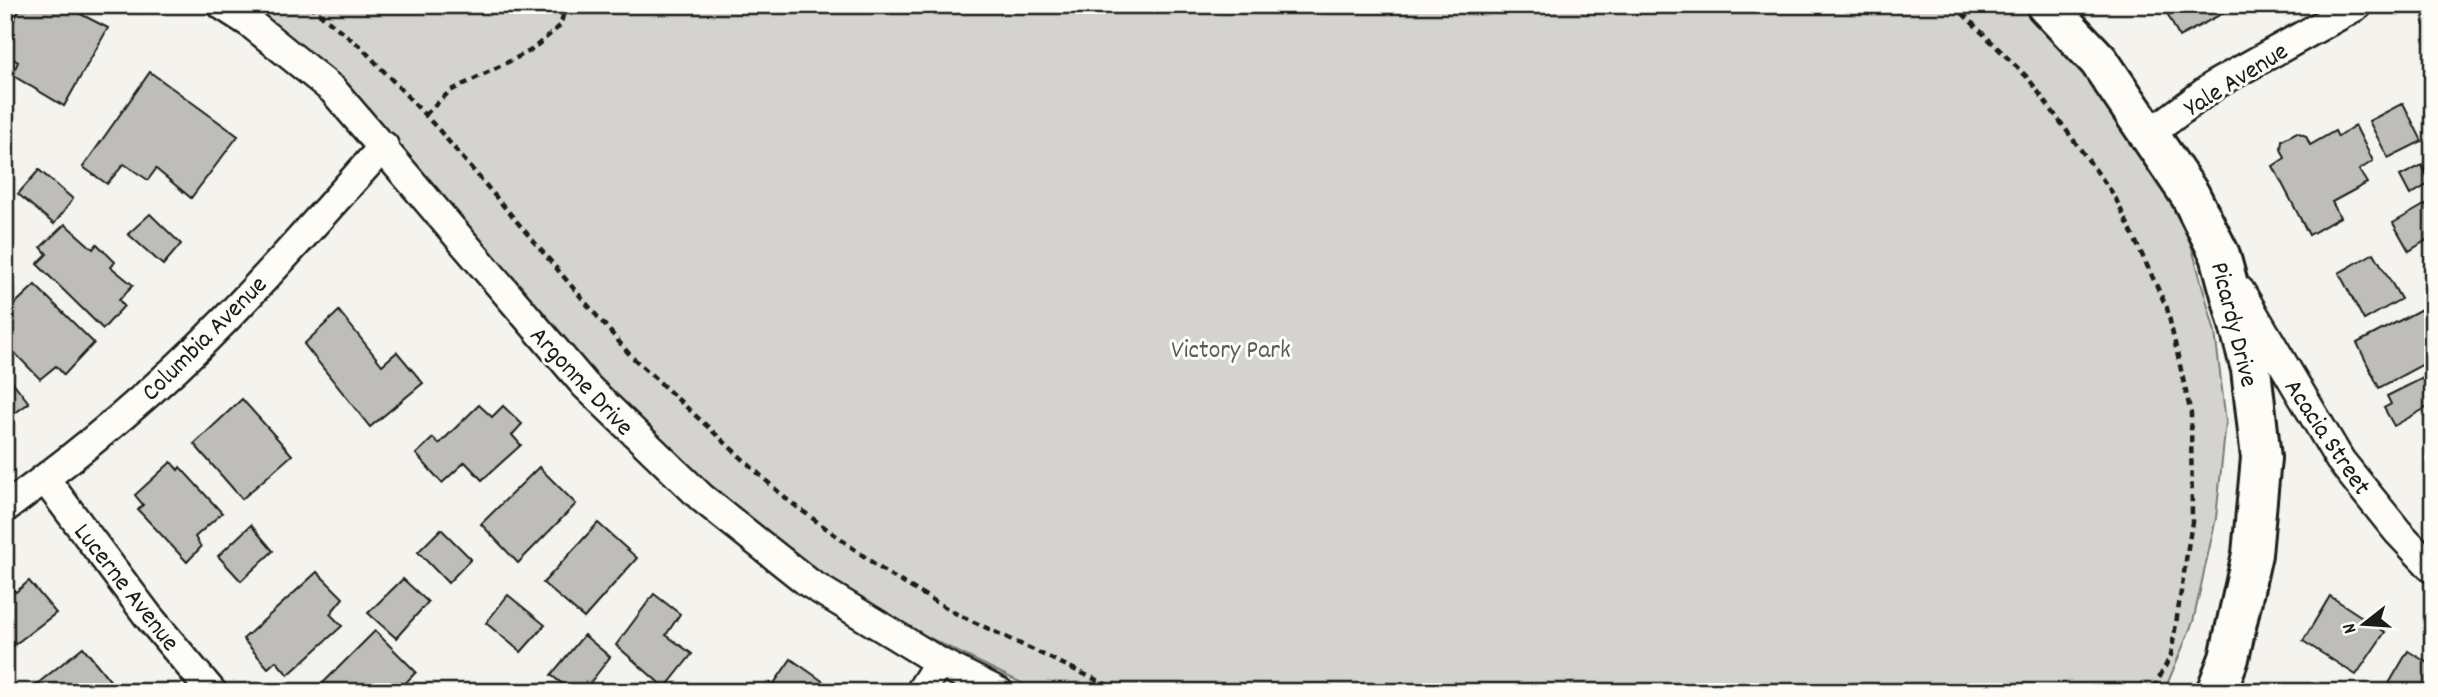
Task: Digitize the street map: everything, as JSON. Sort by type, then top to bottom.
[{"type":"street","name":"Argonne Drive","points":[[222,5],[250,23],[333,90],[384,146],[538,332],[614,414],[682,480],[809,583],[939,662],[999,692]]},
{"type":"street","name":"Picardy Drive","points":[[2046,5],[2099,61],[2151,133],[2190,195],[2220,255],[2251,369],[2261,458],[2246,589],[2229,658],[2216,692]]},
{"type":"street","name":"Yale Avenue","points":[[2151,133],[2216,84],[2358,5]]},
{"type":"street","name":"Columbia Avenue","points":[[5,508],[45,480],[151,390],[223,322],[384,146]]},
{"type":"street","name":"Acacia Street","points":[[2220,255],[2340,460],[2398,532],[2433,569]]},
{"type":"street","name":"Lucerne Avenue","points":[[45,480],[148,616],[212,692]]},
{"type":"street","points":[[920,692],[939,662]]},
{"type":"path","points":[[309,5],[362,48],[425,115],[631,356],[785,498],[888,574],[944,607],[1122,692]]},
{"type":"path","points":[[425,115],[450,91],[530,51],[560,26],[566,5]]},
{"type":"path","points":[[1954,5],[2028,78],[2114,195],[2167,308],[2191,414],[2192,522],[2171,655],[2152,692]]},
{"type":"green space","name":"Victory Park","points":[[237,5],[2045,5],[2184,219],[2215,332],[2226,422],[2216,518],[2193,622],[2164,692],[1040,692],[903,625],[774,547],[666,462]]},
{"type":"building","points":[[22,5],[63,5],[108,28],[64,106],[12,75],[18,62],[5,54],[5,37]]},
{"type":"building","points":[[2163,5],[2238,5],[2179,37]]},
{"type":"building","points":[[150,72],[238,136],[191,198],[156,169],[148,180],[124,164],[107,184],[83,167]]},
{"type":"building","points":[[2403,103],[2422,141],[2388,158],[2369,121]]},
{"type":"building","points":[[2355,125],[2373,161],[2359,170],[2367,183],[2332,202],[2340,217],[2309,235],[2273,166],[2285,158],[2281,149],[2282,140],[2297,132],[2306,136],[2310,145],[2335,131],[2338,137]]},
{"type":"building","points":[[2422,165],[2430,183],[2410,195],[2400,176]]},
{"type":"building","points":[[39,170],[73,199],[54,224],[18,194]]},
{"type":"building","points":[[2433,200],[2433,236],[2409,251],[2393,223]]},
{"type":"building","points":[[150,214],[181,244],[163,265],[128,234]]},
{"type":"building","points":[[65,224],[93,249],[97,244],[115,262],[111,267],[133,285],[119,300],[124,306],[103,329],[37,264],[47,254],[41,247]]},
{"type":"building","points":[[2374,253],[2401,299],[2364,320],[2339,273]]},
{"type":"building","points":[[35,285],[94,343],[64,375],[56,366],[40,379],[5,343],[5,313]]},
{"type":"building","points":[[2433,303],[2433,359],[2379,388],[2357,343]]},
{"type":"building","points":[[339,311],[382,365],[397,352],[423,383],[370,427],[304,344]]},
{"type":"building","points":[[5,372],[29,403],[5,420]]},
{"type":"building","points":[[2433,373],[2433,404],[2394,426],[2384,408],[2391,404],[2387,396]]},
{"type":"building","points":[[242,399],[292,455],[242,499],[194,444]]},
{"type":"building","points":[[479,405],[492,417],[503,406],[522,424],[512,435],[521,445],[482,480],[465,462],[442,483],[416,454],[433,438],[439,444]]},
{"type":"building","points":[[171,462],[178,470],[180,467],[222,513],[195,537],[201,547],[187,562],[138,510],[143,505],[135,495]]},
{"type":"building","points":[[539,467],[576,504],[518,563],[481,524]]},
{"type":"building","points":[[598,523],[637,558],[584,618],[543,583]]},
{"type":"building","points":[[251,525],[273,551],[241,581],[218,556]]},
{"type":"building","points":[[441,529],[471,559],[448,583],[418,552]]},
{"type":"building","points":[[317,572],[343,598],[330,614],[342,626],[288,675],[276,661],[268,668],[243,639]]},
{"type":"building","points":[[403,579],[428,602],[396,638],[368,613]]},
{"type":"building","points":[[29,581],[56,613],[5,652],[5,590],[9,587],[16,592]]},
{"type":"building","points":[[654,594],[680,614],[666,635],[692,654],[665,688],[616,645]]},
{"type":"building","points":[[508,595],[545,625],[521,652],[486,623]]},
{"type":"building","points":[[2330,596],[2385,632],[2356,675],[2303,641]]},
{"type":"building","points":[[375,631],[416,672],[397,692],[314,692]]},
{"type":"building","points":[[584,635],[610,657],[583,692],[573,692],[551,675]]},
{"type":"building","points":[[83,647],[116,688],[112,692],[27,692]]},
{"type":"building","points":[[2408,651],[2433,666],[2433,692],[2384,692]]},
{"type":"building","points":[[791,659],[838,692],[768,692]]}]
